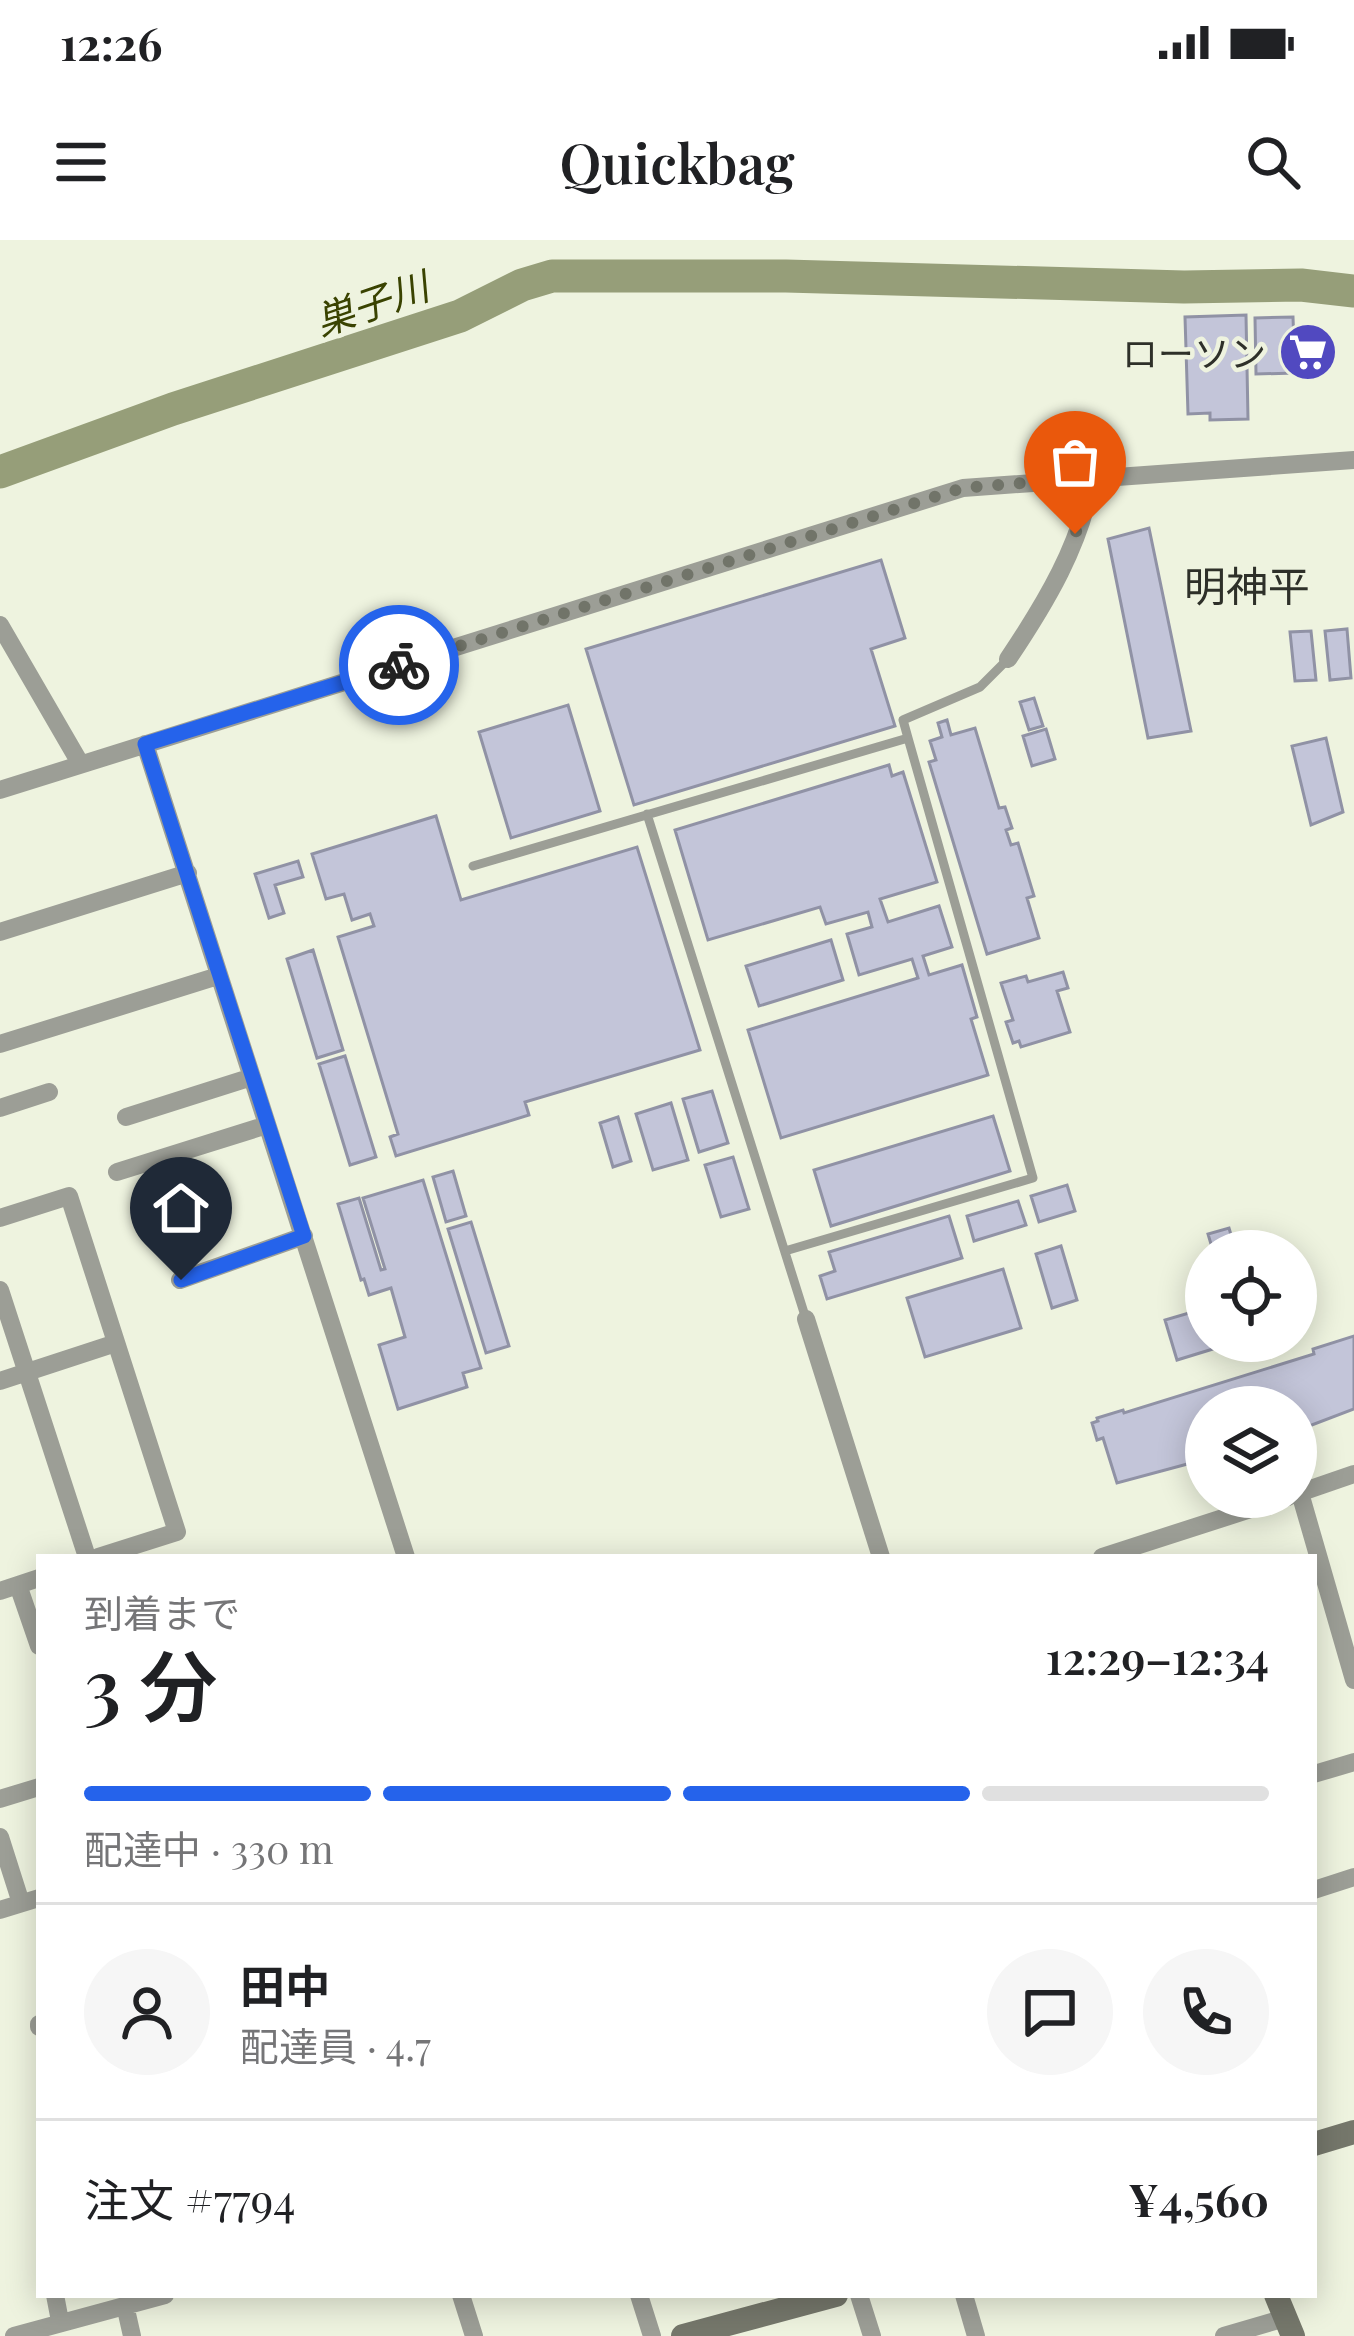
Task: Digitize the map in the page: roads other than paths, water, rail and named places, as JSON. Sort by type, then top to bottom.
[{"type":"street","points":[[0,790],[963,488],[1354,460]]},
{"type":"street","points":[[1008,659],[1050,596],[1088,503],[1092,477]]},
{"type":"street","points":[[0,625],[9,659],[80,763]]},
{"type":"street","points":[[145,744],[405,1554]]},
{"type":"street","points":[[0,932],[188,873]]},
{"type":"street","points":[[0,1044],[218,976]]},
{"type":"street","points":[[126,1117],[252,1077]]},
{"type":"street","points":[[0,1108],[49,1092]]},
{"type":"street","points":[[117,1172],[267,1124]]},
{"type":"street","points":[[0,1218],[69,1196],[177,1532],[107,1554]]},
{"type":"street","points":[[181,1280],[304,1236]]},
{"type":"street","points":[[0,1290],[86,1554]]},
{"type":"street","points":[[806,1319],[880,1554]]},
{"type":"street","points":[[0,1381],[116,1343]]},
{"type":"street","points":[[1317,1487],[1354,1474]]},
{"type":"street","points":[[1111,1554],[1223,1518]]},
{"type":"street","points":[[1302,1518],[1314,1554]]},
{"type":"street","points":[[1317,1564],[1354,1680]]},
{"type":"street","points":[[9,1588],[36,1640]]},
{"type":"street","points":[[1317,1773],[1354,1762]]},
{"type":"street","points":[[0,1799],[36,1787]]},
{"type":"street","points":[[0,1837],[30,1901],[0,1910]]},
{"type":"street","points":[[1317,1889],[1354,1877]]},
{"type":"street","points":[[1317,2143],[1354,2132]]},
{"type":"street","points":[[56,2298],[60,2321]]},
{"type":"street","points":[[14,2336],[153,2298]]},
{"type":"street","points":[[461,2298],[474,2336]]},
{"type":"street","points":[[640,2298],[652,2336]]},
{"type":"street","points":[[683,2336],[755,2306],[814,2298]]},
{"type":"street","points":[[861,2298],[872,2336]]},
{"type":"street","points":[[965,2298],[976,2336]]},
{"type":"street","points":[[125,2305],[132,2336]]},
{"type":"street","points":[[1224,2336],[1285,2316]]},
{"type":"lane","points":[[785,1251],[1033,1178],[903,720],[980,687],[1008,659]]},
{"type":"lane","points":[[473,866],[908,738]]},
{"type":"lane","points":[[647,814],[806,1319]]},
{"type":"waterway","name":"巣子川","points":[[0,472],[173,409],[460,316],[522,285],[552,276],[1301,285],[1354,291]]},
{"type":"place","name":"ローソン","points":[[1308,352]]},
{"type":"district","name":"明神平","points":[[1247,585]]}]
